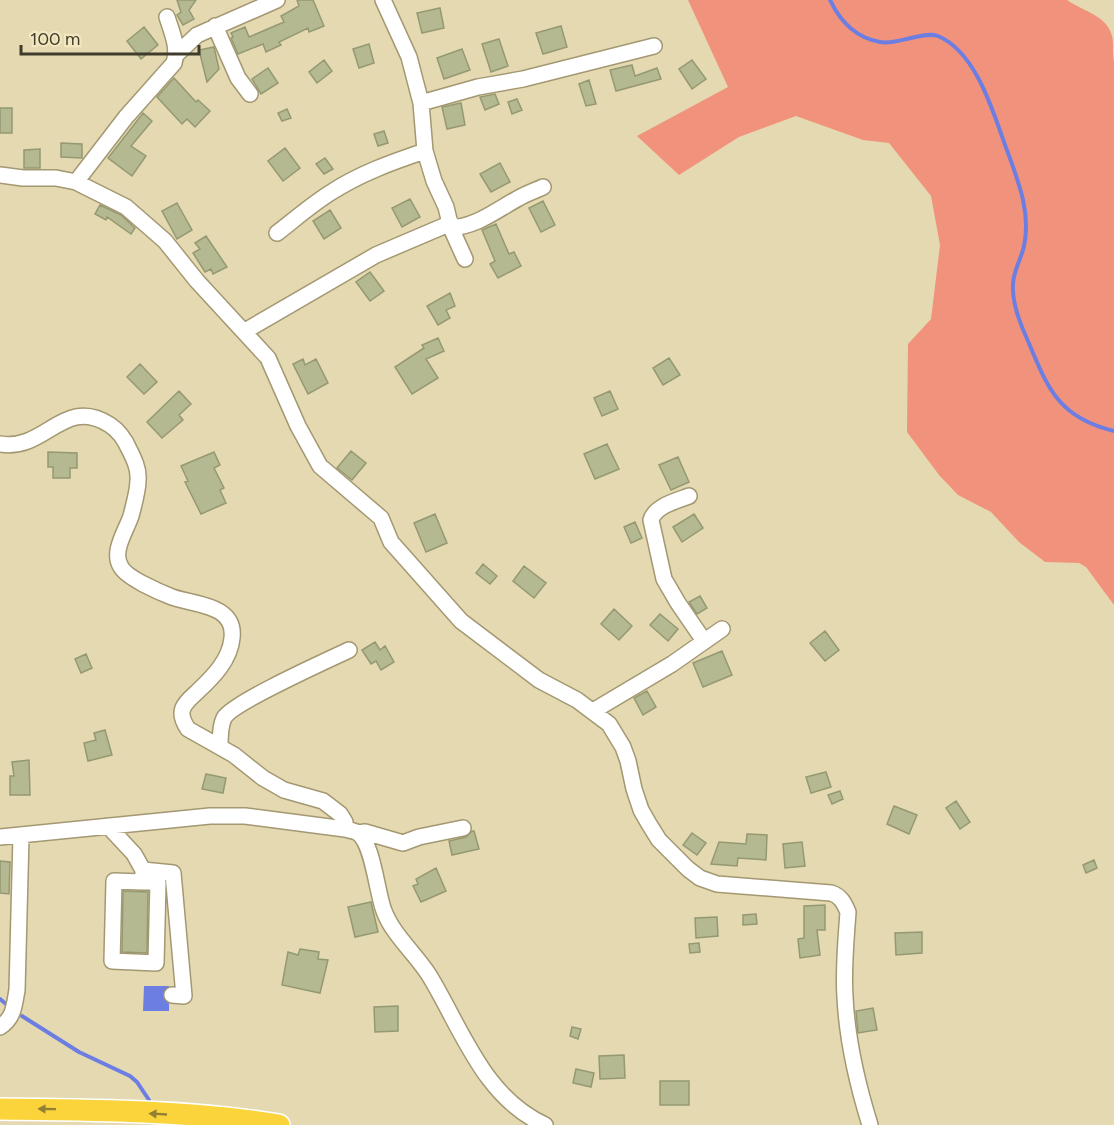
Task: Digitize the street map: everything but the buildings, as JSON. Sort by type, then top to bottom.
[{"type":"highway","points":[[0,1109],[93,1110],[185,1115],[279,1125]]},
{"type":"street","points":[[177,54],[195,36],[277,0]]},
{"type":"street","points":[[383,0],[409,57],[421,103],[425,150],[434,181],[465,260]]},
{"type":"street","points":[[76,182],[126,117],[174,63],[177,54],[176,44],[167,17]]},
{"type":"street","points":[[215,26],[238,78],[250,94]]},
{"type":"street","points":[[421,103],[478,87],[523,79],[654,46]]},
{"type":"street","points":[[277,233],[327,194],[348,182],[389,163],[425,150]]},
{"type":"street","points":[[0,175],[22,178],[56,178],[76,182],[135,213],[165,241],[197,281],[268,358],[298,426],[320,466],[381,518],[391,542],[424,582],[461,621],[539,680],[593,711],[609,724],[623,747],[634,789],[648,824],[674,855],[700,878],[729,886],[831,893],[843,900],[848,912],[844,995],[848,1029],[859,1091],[870,1125]]},
{"type":"street","points":[[245,332],[376,255],[451,225],[465,227],[480,221],[518,198],[543,187]]},
{"type":"street","points":[[0,444],[32,441],[56,423],[82,416],[108,424],[125,441],[137,467],[138,479],[131,516],[117,557],[119,566],[125,573],[173,597],[223,613],[232,626],[231,646],[226,658],[216,673],[188,700],[183,708],[182,717],[189,729],[220,746],[284,790],[323,801],[340,814],[352,831],[364,840],[383,910],[429,976],[474,1056],[488,1078],[506,1098],[518,1109],[545,1125]]},
{"type":"street","points":[[689,496],[658,509],[652,515],[651,520],[664,579],[704,641]]},
{"type":"street","points":[[593,711],[672,664],[722,629]]},
{"type":"street","points":[[220,746],[223,719],[229,712],[247,700],[349,650]]},
{"type":"street","points":[[0,837],[210,816],[245,816],[365,832],[403,843],[419,837],[463,828]]},
{"type":"street","points":[[108,826],[134,854],[143,876],[158,882],[156,963],[112,961],[114,881],[143,876],[173,873],[184,996],[172,995]]},
{"type":"street","points":[[0,1027],[8,1022],[13,1014],[17,990],[21,836]]},
{"type":"shaded area","points":[[688,0],[1067,0],[1105,23],[1113,39],[1114,61],[1114,605],[1086,567],[1079,563],[1045,562],[1019,542],[991,512],[958,495],[939,475],[907,432],[908,344],[931,319],[940,245],[931,196],[889,143],[863,140],[796,116],[739,137],[679,175],[637,136],[728,87]]},
{"type":"water","points":[[144,986],[169,986],[169,1011],[143,1011]]},
{"type":"waterway","points":[[830,0],[844,21],[863,37],[880,42],[895,42],[925,35],[938,36],[952,44],[974,71],[990,104],[1023,199],[1026,234],[1013,285],[1015,307],[1022,328],[1049,387],[1058,399],[1080,418],[1114,431]]},
{"type":"waterway","points":[[0,999],[6,1004]]},
{"type":"waterway","points":[[22,1016],[79,1052],[130,1076],[149,1100]]}]
